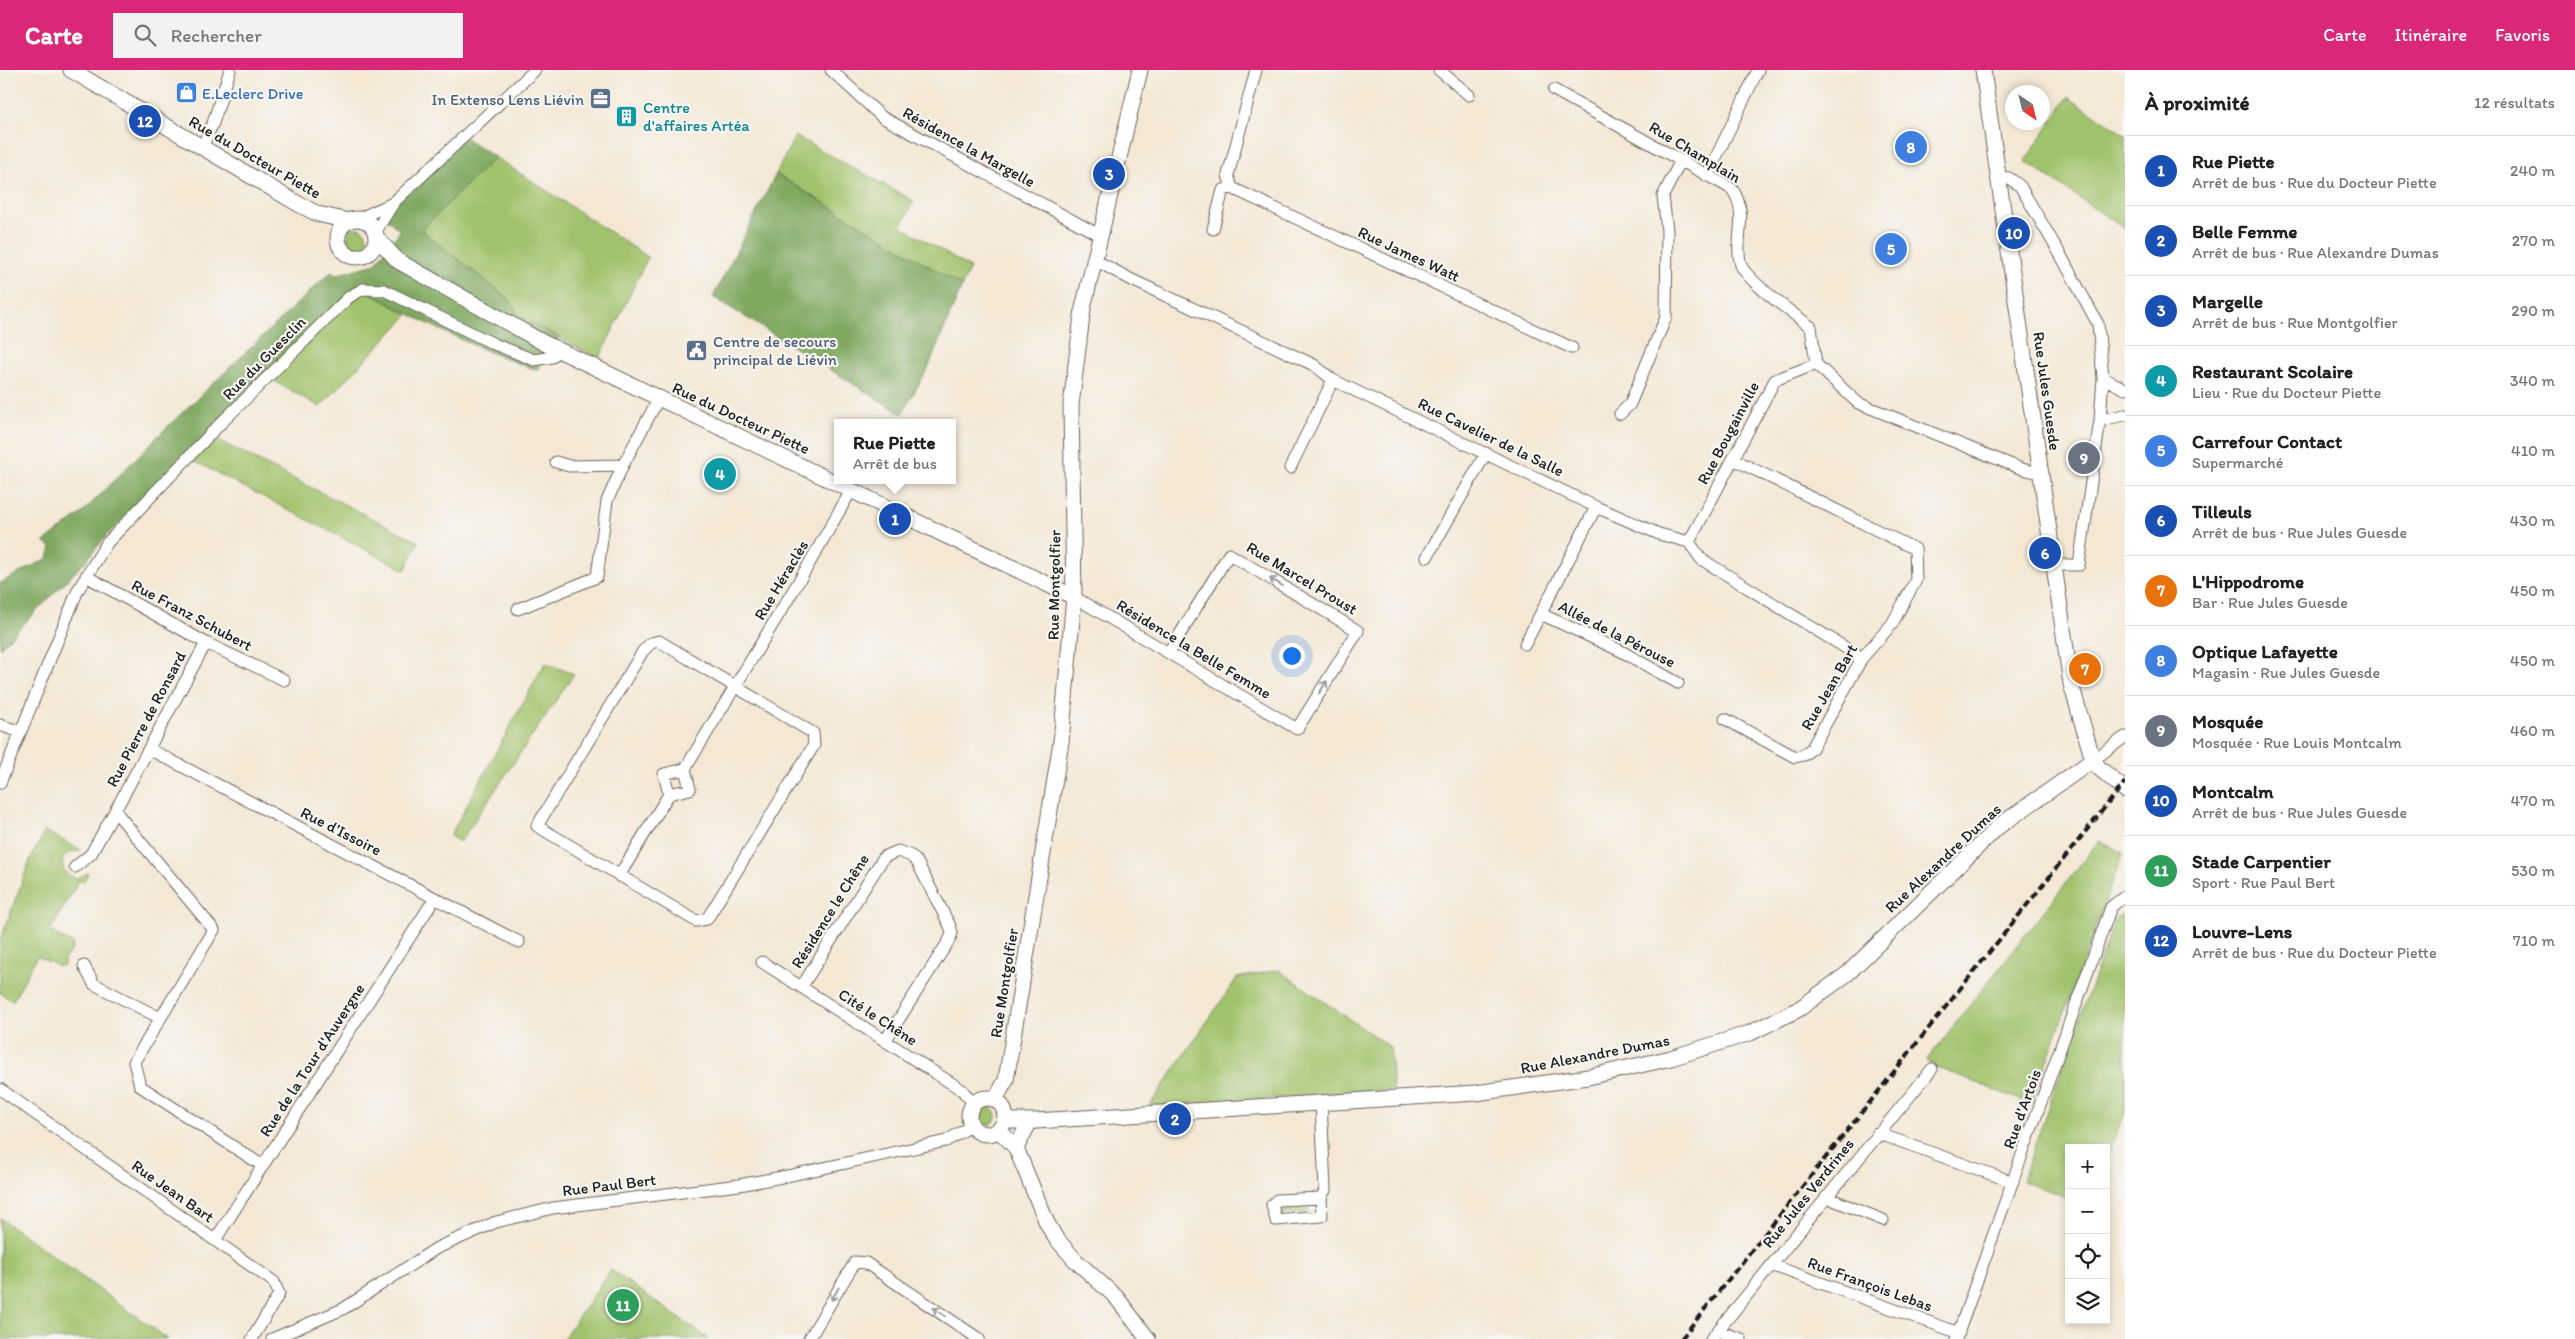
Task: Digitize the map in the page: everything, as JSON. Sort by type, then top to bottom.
[{"type":"street","name":"Rue du Docteur Piette","points":[[71,70],[318,214],[338,236]]},
{"type":"street","points":[[202,147],[213,123],[230,70]]},
{"type":"street","points":[[394,202],[341,227],[338,242],[345,254],[351,257],[363,257],[373,250],[376,234],[394,202],[535,70]]},
{"type":"street","name":"Résidence la Margelle","points":[[832,70],[882,117],[1101,236]]},
{"type":"street","name":"Rue Montgolfier","points":[[995,1100],[1006,1080],[1061,742],[1074,596],[1071,405],[1083,308],[1140,70]]},
{"type":"street","points":[[1213,229],[1223,190],[1232,188],[1228,175],[1256,70]]},
{"type":"street","points":[[1439,70],[1469,95]]},
{"type":"street","points":[[1708,176],[1758,70]]},
{"type":"street","name":"Rue Jules Guesde","points":[[1983,70],[2071,684],[2093,760],[2099,768],[2125,790]]},
{"type":"street","name":"Rue Champlain","points":[[1554,90],[1732,189],[1740,200],[1741,264],[1748,276],[1811,327],[1816,364]]},
{"type":"street","points":[[1620,414],[1630,404],[1666,316],[1667,231],[1663,196],[1680,160]]},
{"type":"street","points":[[1999,177],[2009,178],[2020,186],[2098,324],[2103,378],[2100,420],[2079,566],[2053,565]]},
{"type":"street","name":"Rue James Watt","points":[[1232,188],[1572,348]]},
{"type":"street","name":"Rue du Docteur Piette","points":[[318,214],[353,220]]},
{"type":"street","points":[[353,220],[367,221],[376,234]]},
{"type":"street","name":"Rue du Docteur Piette","points":[[376,234],[398,261],[558,350],[834,481]]},
{"type":"street","name":"Rue du Docteur Piette","points":[[363,257],[398,261]]},
{"type":"street","name":"Rue Cavelier de la Salle","points":[[1095,260],[1132,280],[1314,365],[1333,380],[1486,452],[1596,507],[1659,534],[1689,542]]},
{"type":"street","name":"Rue du Guesclin","points":[[0,783],[64,624],[86,576],[112,537],[215,429],[349,297],[363,289],[384,290],[494,344],[534,360],[552,356],[558,350]]},
{"type":"street","points":[[1816,364],[1858,403],[2022,469],[2040,473]]},
{"type":"street","name":"Rue Bougainville","points":[[1689,542],[1775,380],[1816,364]]},
{"type":"street","points":[[2103,378],[2125,389]]},
{"type":"street","points":[[1290,468],[1333,380]]},
{"type":"street","points":[[518,609],[597,576],[608,500],[623,465],[659,398]]},
{"type":"street","points":[[2100,420],[2125,415]]},
{"type":"street","points":[[1427,557],[1486,452]]},
{"type":"street","name":"Rue Jean Bart","points":[[1725,719],[1795,757],[1804,755],[1812,748],[1862,658],[1892,624],[1916,580],[1915,549],[1733,459]]},
{"type":"street","points":[[556,462],[569,466],[623,465]]},
{"type":"street","name":"Rue du Docteur Piette","points":[[841,484],[1074,596]]},
{"type":"street","name":"Rue Héraclès","points":[[685,768],[736,686],[852,489]]},
{"type":"street","name":"Allée de la Pérouse","points":[[1525,644],[1596,507]]},
{"type":"street","points":[[1689,542],[1701,559],[1862,658]]},
{"type":"street","name":"Rue Marcel Proust","points":[[1169,652],[1229,554],[1358,631],[1297,729]]},
{"type":"street","name":"Rue Franz Schubert","points":[[86,576],[206,643],[284,680]]},
{"type":"street","name":"Résidence la Belle Femme","points":[[1074,596],[1297,729]]},
{"type":"street","name":"Allée de la Pérouse","points":[[1541,614],[1619,650],[1678,683]]},
{"type":"street","points":[[659,642],[736,686],[813,733],[814,745],[707,919],[696,920],[537,826],[643,651],[651,643],[659,642]]},
{"type":"street","name":"Rue Pierre de Ronsard","points":[[75,867],[91,854],[206,643]]},
{"type":"street","points":[[0,725],[20,732]]},
{"type":"street","points":[[2093,760],[2125,737]]},
{"type":"street","name":"Rue d'Issoire","points":[[149,749],[519,942]]},
{"type":"street","name":"Rue Alexandre Dumas","points":[[1002,1124],[1476,1093],[1560,1082],[1671,1058],[1774,1023],[1799,1009],[1847,974],[1999,826],[2093,760]]},
{"type":"street","points":[[619,876],[670,794],[690,789],[685,768],[664,774],[670,794]]},
{"type":"street","name":"Rue Pierre de Ronsard","points":[[115,811],[214,930],[134,1062],[140,1086],[263,1166]]},
{"type":"street","name":"Résidence le Chêne","points":[[802,986],[884,857],[898,851],[911,856],[930,886],[952,933],[885,1041]]},
{"type":"street","name":"Rue d'Artois","points":[[1958,1336],[2111,907],[2125,896]]},
{"type":"street","name":"Rue de la Tour d'Auvergne","points":[[215,1240],[435,898]]},
{"type":"street","name":"Cité le Chêne","points":[[762,962],[962,1090],[974,1104]]},
{"type":"street","points":[[84,966],[94,984],[160,1018]]},
{"type":"street","name":"Rue Jules Verdrines","points":[[1714,1335],[1877,1133],[1932,1069]]},
{"type":"street","name":"Rue Jean Bart","points":[[0,1088],[274,1282],[278,1289],[276,1302],[252,1339]]},
{"type":"street","points":[[1002,1124],[994,1133],[981,1134],[971,1126],[968,1114],[974,1104],[984,1099],[995,1100],[1003,1108],[1002,1124],[1016,1148],[1046,1223],[1064,1249],[1116,1297],[1148,1339]]},
{"type":"street","points":[[1321,1102],[1325,1190],[1321,1198]]},
{"type":"street","points":[[1016,1148],[1030,1121]]},
{"type":"street","name":"Rue Paul Bert","points":[[272,1339],[335,1313],[437,1248],[496,1222],[553,1208],[739,1185],[795,1174],[946,1141],[971,1126]]},
{"type":"street","points":[[1877,1133],[2013,1182]]},
{"type":"street","points":[[1826,1197],[1883,1220]]},
{"type":"street","points":[[809,1339],[855,1262],[866,1263],[979,1339]]},
{"type":"street","name":"Rue François Lebas","points":[[1771,1265],[1958,1336]]},
{"type":"street","points":[[1714,1335],[1741,1339]]},
{"type":"green space","points":[[2068,97],[2125,135],[2125,229],[2025,161],[2046,130],[2050,130],[2050,124]]},
{"type":"green space","points":[[460,134],[495,157],[421,230],[509,299],[519,317],[559,337],[537,370],[491,353],[447,333],[360,287],[149,492],[107,535],[85,562],[0,648],[0,583],[48,558],[51,547],[44,542],[81,514],[162,432],[325,277],[332,272],[335,275],[375,264],[400,231],[376,208],[388,203]]},
{"type":"green space","points":[[795,136],[914,201],[901,226],[970,268],[962,286],[776,174]]},
{"type":"green space","points":[[495,157],[648,257],[599,359],[519,317],[509,299],[421,230]]},
{"type":"green space","points":[[776,174],[962,286],[928,368],[902,414],[713,297]]},
{"type":"green space","points":[[357,228],[364,231],[367,238],[364,245],[357,248],[350,245],[347,238],[350,231]]},
{"type":"green space","points":[[360,287],[408,315],[320,407],[265,376]]},
{"type":"green space","points":[[211,437],[419,542],[405,570],[190,459]]},
{"type":"green space","points":[[545,663],[574,674],[460,842],[450,836]]},
{"type":"green space","points":[[45,831],[81,850],[66,854],[64,858],[63,866],[69,875],[77,878],[88,873],[84,881],[78,882],[50,931],[73,944],[72,950],[64,959],[64,965],[58,966],[37,956],[13,1001],[0,993],[0,941],[30,860]]},
{"type":"green space","points":[[2099,841],[2123,853],[2031,1104],[1940,1069],[1926,1061]]},
{"type":"green space","points":[[2120,915],[2125,917],[2125,1113],[2110,1148],[2110,1144],[2065,1144],[2065,1197],[2022,1181],[2115,919]]},
{"type":"green space","points":[[1278,970],[1390,1047],[1393,1090],[1162,1106],[1150,1105],[1237,978]]},
{"type":"green space","points":[[987,1107],[993,1110],[996,1116],[993,1122],[987,1125],[981,1122],[978,1116],[981,1110]]},
{"type":"green space","points":[[1309,1205],[1309,1213],[1281,1215],[1280,1206]]},
{"type":"green space","points":[[0,1218],[168,1339],[0,1339]]},
{"type":"green space","points":[[611,1270],[709,1339],[563,1339]]},
{"type":"railway","points":[[1681,1339],[2125,782]]},
{"type":"place","name":"E.Leclerc Drive","points":[[186,93]]},
{"type":"place","name":"In Extenso Lens Liévin","points":[[600,99]]},
{"type":"place","name":"Centre d'affaires Artéa","points":[[627,116]]},
{"type":"place","name":"Louvre-Lens","points":[[145,121]]},
{"type":"place","name":"Optique Lafayette","points":[[1911,147]]},
{"type":"place","name":"Margelle","points":[[1109,174]]},
{"type":"place","name":"Montcalm","points":[[2014,233]]},
{"type":"place","name":"Carrefour Contact","points":[[1891,249]]},
{"type":"place","name":"Centre de secours principal de Liévin","points":[[697,350]]},
{"type":"place","name":"Mosquée","points":[[2084,458]]},
{"type":"place","name":"Restaurant Scolaire","points":[[720,474]]},
{"type":"place","name":"Rue Piette","points":[[895,519]]},
{"type":"place","name":"Tilleuls","points":[[2045,553]]},
{"type":"place","name":"L'Hippodrome","points":[[2085,669]]},
{"type":"place","name":"Belle Femme","points":[[1175,1119]]},
{"type":"place","name":"Stade Carpentier","points":[[623,1305]]}]
